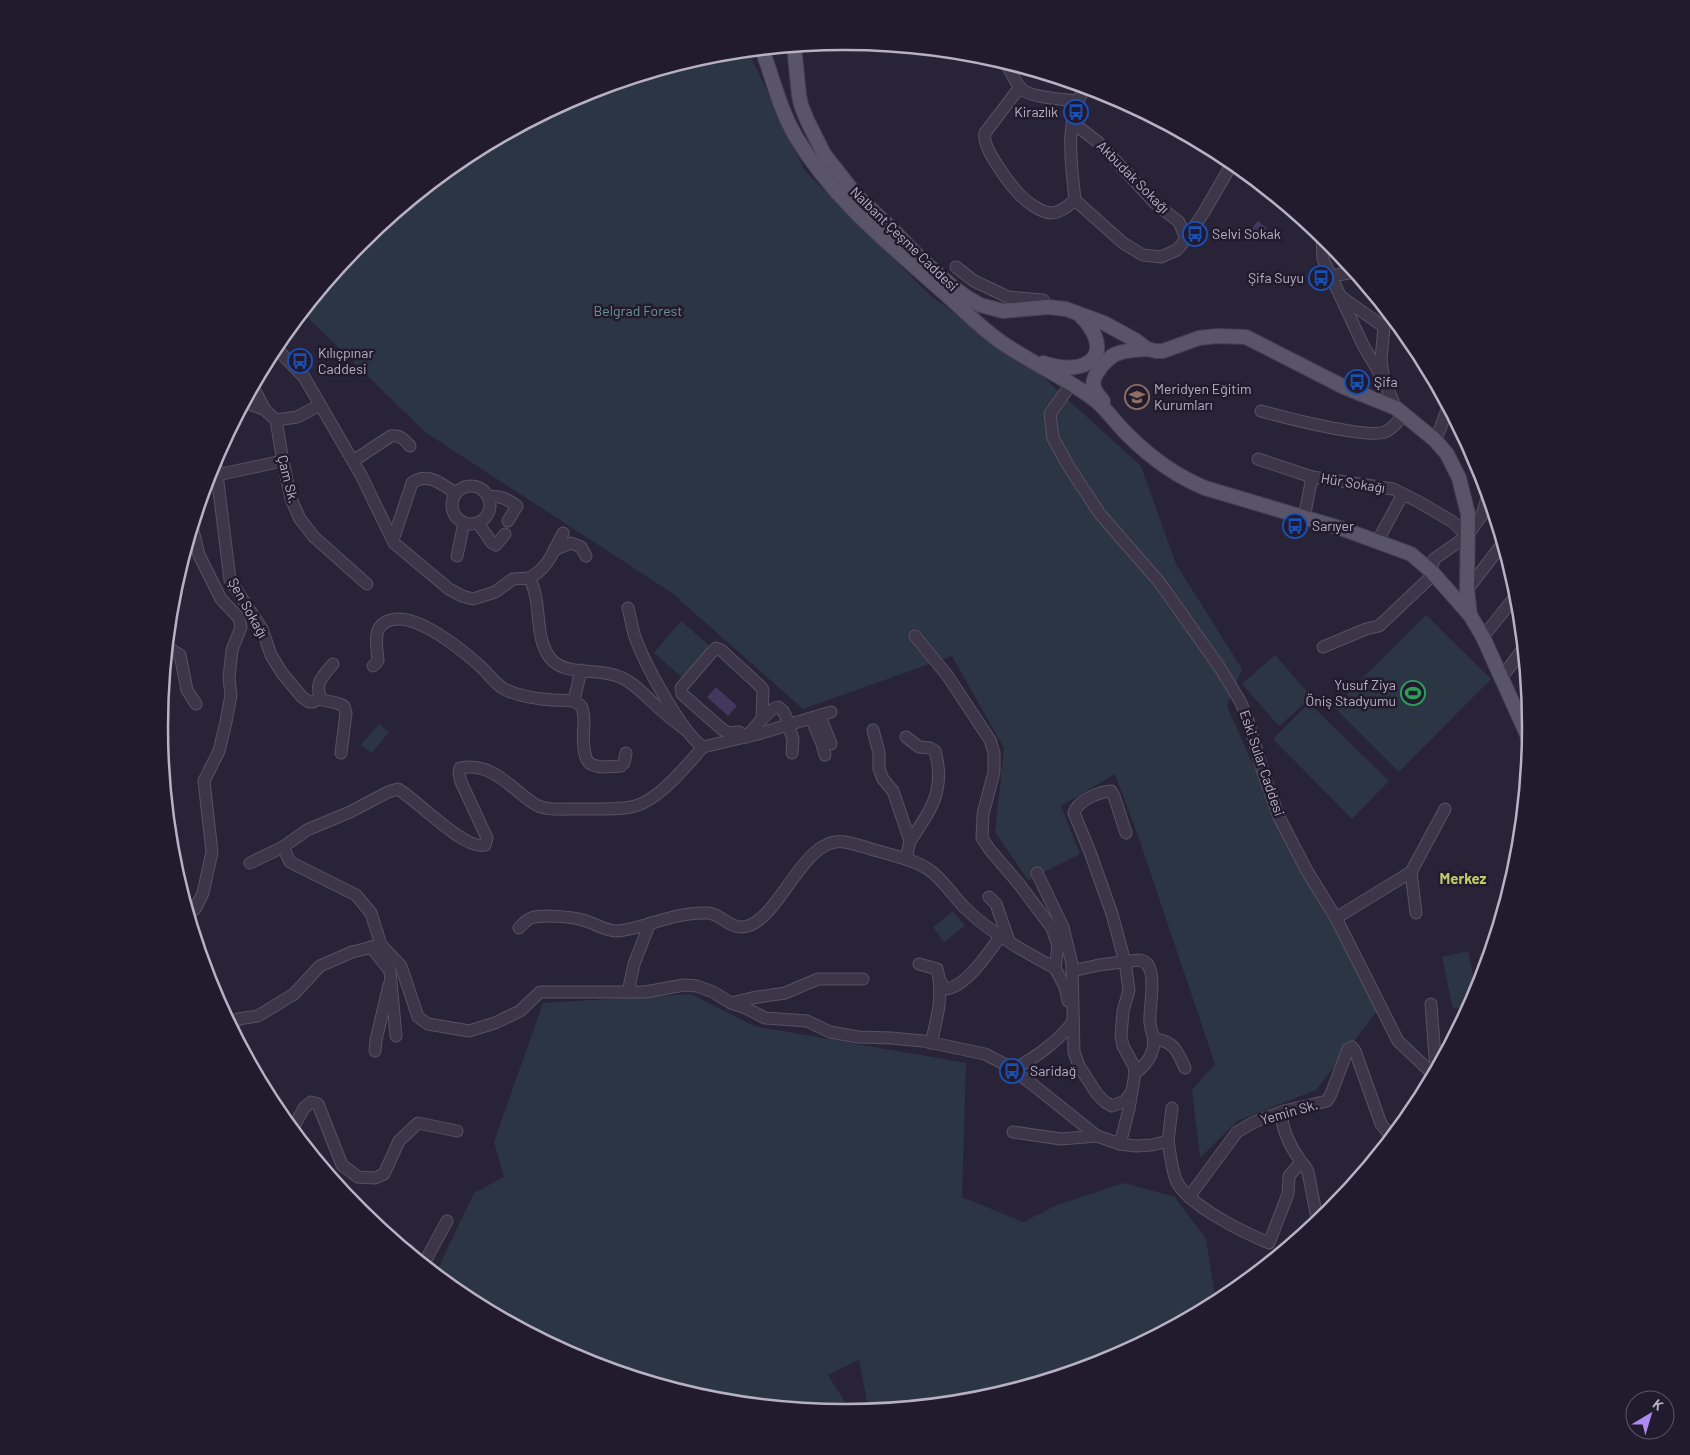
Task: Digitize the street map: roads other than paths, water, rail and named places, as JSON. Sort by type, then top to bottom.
[{"type":"main road","name":"Nalbant Çeşme Caddesi","points":[[795,52],[799,95],[807,120],[824,154],[856,195],[954,288],[980,305],[1003,311],[1048,307],[1077,312],[1104,323],[1147,349]]},
{"type":"main road","points":[[764,55],[788,122],[821,175],[838,196],[981,326],[1002,343],[1092,397],[1134,441],[1170,471],[1188,481],[1205,488],[1343,529],[1411,554],[1432,572],[1470,616],[1483,636],[1502,677],[1522,708]]},
{"type":"main road","points":[[770,55],[772,78]]},
{"type":"main road","points":[[1033,362],[1071,369],[1088,365],[1096,355],[1097,348],[1094,334],[1089,325],[1077,312]]},
{"type":"main road","points":[[1113,417],[1093,387],[1094,376],[1113,355],[1121,352],[1147,349],[1163,351],[1199,338],[1217,336],[1246,338],[1344,387],[1400,410],[1435,440],[1447,454],[1459,478],[1468,514],[1466,536],[1467,590],[1470,616]]},
{"type":"main road","points":[[1447,590],[1453,594],[1461,594],[1467,590]]},
{"type":"street","points":[[1011,71],[1020,87],[1034,95],[1077,101]]},
{"type":"street","points":[[1020,87],[986,134],[985,142],[1004,175],[1029,203],[1052,213],[1058,212],[1075,200]]},
{"type":"street","points":[[1081,93],[1077,101],[1072,122],[1070,151],[1075,200],[1122,242],[1143,256],[1161,258],[1176,250],[1186,239],[1204,212],[1229,170]]},
{"type":"street","name":"Akbudak Sokağı","points":[[1072,122],[1099,143],[1156,204],[1180,222],[1186,239]]},
{"type":"street","points":[[1261,411],[1318,425],[1362,432],[1383,433],[1392,428],[1400,410],[1363,345],[1339,296],[1323,259],[1322,247]]},
{"type":"street","points":[[956,267],[974,281],[1008,296],[1043,300],[1048,307]]},
{"type":"street","points":[[1331,276],[1347,273]]},
{"type":"street","points":[[1339,296],[1387,322]]},
{"type":"street","points":[[1384,381],[1381,359],[1389,324]]},
{"type":"street","points":[[281,353],[304,377],[353,460],[392,540],[449,589],[473,599],[495,592],[513,579],[530,578],[546,566],[563,533]]},
{"type":"street","name":"Eski Sular Caddesi","points":[[1071,384],[1050,414],[1053,438],[1069,467],[1100,514],[1160,584],[1220,668],[1240,701],[1247,717],[1262,769],[1279,817],[1336,918],[1398,1041],[1429,1070]]},
{"type":"street","points":[[256,393],[266,410],[276,420],[297,417],[320,405]]},
{"type":"street","points":[[250,404],[266,410]]},
{"type":"street","points":[[1435,440],[1446,416]]},
{"type":"street","name":"Çam Sk.","points":[[276,420],[282,461],[291,499],[300,519],[314,537],[367,584]]},
{"type":"street","points":[[353,460],[391,436],[398,436],[404,439],[410,446]]},
{"type":"street","name":"Hür Sokağı","points":[[1258,459],[1312,477],[1393,489],[1453,522],[1466,536]]},
{"type":"street","points":[[217,475],[282,461]]},
{"type":"street","name":"Şen Sokağı","points":[[217,475],[230,580],[262,629],[272,655],[282,673],[302,697],[309,702],[320,698]]},
{"type":"street","points":[[392,540],[412,483],[416,480],[421,477],[432,478],[456,494]]},
{"type":"street","points":[[1304,518],[1312,477]]},
{"type":"street","points":[[465,487],[477,487],[483,490],[488,497],[490,510],[486,517],[478,524],[464,523],[454,514],[452,508],[453,500],[456,494],[465,487]]},
{"type":"street","points":[[1377,542],[1403,494]]},
{"type":"street","points":[[488,497],[505,498],[517,506],[508,521]]},
{"type":"street","points":[[1323,647],[1366,629],[1379,626],[1432,572],[1434,559],[1466,536],[1482,514],[1485,505]]},
{"type":"street","points":[[1468,514],[1482,514]]},
{"type":"street","points":[[457,556],[464,523]]},
{"type":"street","points":[[478,524],[492,543],[496,544],[505,534]]},
{"type":"street","points":[[193,910],[203,892],[212,852],[204,781],[218,751],[224,729],[231,695],[229,678],[232,650],[241,627],[239,618],[221,599],[212,582],[200,556],[195,538]]},
{"type":"street","points":[[554,550],[571,543],[581,547],[586,556]]},
{"type":"street","points":[[1467,590],[1498,549]]},
{"type":"street","points":[[530,578],[534,585],[541,634],[551,658],[561,666],[604,672],[620,677],[632,684],[703,747]]},
{"type":"street","points":[[212,582],[236,603],[247,608]]},
{"type":"street","points":[[1483,636],[1510,602]]},
{"type":"street","points":[[628,608],[634,634],[650,669],[686,730]]},
{"type":"street","points":[[373,666],[378,661],[378,630],[384,622],[397,618],[414,621],[455,646],[481,666],[494,682],[505,689],[522,695],[550,700],[574,701],[581,707],[584,717],[583,744],[587,761],[591,765],[621,766],[624,763],[626,753]]},
{"type":"street","points":[[915,636],[947,675],[990,740],[994,753],[994,772],[983,814],[982,838],[1052,928],[1058,946],[1055,968],[1065,988],[1073,1022]]},
{"type":"street","points":[[746,737],[739,732],[730,733],[723,730],[682,694],[681,688],[716,648],[721,650],[760,686],[762,690],[762,720]]},
{"type":"street","points":[[172,650],[180,655],[188,690],[196,704]]},
{"type":"street","points":[[1502,677],[1519,656]]},
{"type":"street","points":[[333,664],[322,677],[318,685],[318,693],[322,700],[344,706],[346,713],[341,753]]},
{"type":"street","points":[[574,701],[582,670]]},
{"type":"street","points":[[746,737],[773,708],[778,707],[783,711],[789,725],[793,739],[792,753]]},
{"type":"street","points":[[250,863],[283,847],[307,830],[398,789],[407,794],[450,831],[477,846],[485,845],[487,838],[461,782],[460,768],[467,766],[486,770],[503,778],[535,805],[552,809],[633,807],[658,794],[703,747],[746,737],[820,715]]},
{"type":"street","points":[[820,715],[831,744]]},
{"type":"street","points":[[820,715],[822,744],[825,755]]},
{"type":"street","points":[[874,730],[879,753],[879,769],[883,779],[892,791],[910,841]]},
{"type":"street","points":[[906,737],[919,747],[930,748],[935,751],[940,768],[937,792],[933,804],[910,841],[906,859]]},
{"type":"street","points":[[1120,1144],[1129,1109],[1135,1073],[1134,1066],[1123,1046],[1121,1036],[1129,990],[1125,962],[1109,905],[1074,813],[1075,808],[1082,802],[1111,791],[1126,832]]},
{"type":"street","points":[[1336,918],[1411,872],[1445,809]]},
{"type":"street","points":[[519,928],[529,918],[545,916],[582,919],[616,931],[684,915],[702,913],[716,914],[731,924],[741,927],[750,925],[775,903],[806,862],[820,849],[832,842],[849,842],[906,859],[928,869],[965,908],[1005,938],[1055,968]]},
{"type":"street","points":[[283,847],[290,862],[356,895],[371,913],[376,946],[390,971],[396,1036]]},
{"type":"street","points":[[1411,872],[1416,913]]},
{"type":"street","points":[[1037,873],[1063,927],[1072,964],[1074,1052],[1079,1066],[1097,1094],[1112,1106],[1125,1101],[1131,1093]]},
{"type":"street","points":[[989,897],[996,904],[1005,938]]},
{"type":"street","points":[[628,992],[634,964],[650,923]]},
{"type":"street","points":[[919,964],[937,969],[944,989],[950,989],[974,972],[1005,938]]},
{"type":"street","points":[[376,946],[402,966],[418,1017],[428,1024],[469,1031],[495,1023],[520,1010],[540,992],[644,992],[684,985],[697,986],[765,1018],[807,1021],[830,1032],[931,1043],[985,1054],[1013,1070],[1097,1136],[1120,1144],[1136,1146],[1168,1141]]},
{"type":"street","points":[[235,1023],[238,1019],[258,1016],[294,994],[320,966],[352,952],[376,946]]},
{"type":"street","points":[[1072,971],[1139,960],[1144,960],[1147,964],[1151,979],[1150,1023],[1155,1039],[1153,1050],[1146,1066],[1135,1073]]},
{"type":"street","points":[[731,1003],[785,993],[818,979],[863,978]]},
{"type":"street","points":[[374,1051],[391,979]]},
{"type":"street","points":[[931,1043],[938,1015],[941,982]]},
{"type":"street","points":[[1431,1004],[1435,1060]]},
{"type":"street","points":[[1013,1070],[1037,1056],[1060,1038],[1073,1022]]},
{"type":"street","points":[[1155,1039],[1175,1047],[1185,1068]]},
{"type":"street","name":"Yemin Sk.","points":[[1189,1197],[1237,1132],[1254,1122],[1281,1112],[1327,1101],[1348,1049],[1352,1047],[1381,1124],[1388,1132]]},
{"type":"street","points":[[296,1123],[304,1108],[311,1102],[318,1104],[342,1165],[358,1176],[375,1178],[384,1174],[399,1141],[418,1123],[458,1131]]},
{"type":"street","points":[[1172,1108],[1168,1141],[1177,1182],[1189,1197],[1222,1220],[1247,1234],[1269,1243],[1288,1194],[1289,1176],[1301,1162]]},
{"type":"street","points":[[1281,1112],[1281,1124],[1285,1134],[1301,1162],[1306,1166],[1316,1214]]},
{"type":"street","points":[[1013,1132],[1061,1139],[1097,1136]]},
{"type":"street","points":[[426,1259],[447,1221]]},
{"type":"place","name":"Kirazlık","points":[[1076,112]]},
{"type":"place","name":"Selvi Sokak","points":[[1195,234]]},
{"type":"place","name":"Şifa Suyu","points":[[1321,278]]},
{"type":"place","name":"Kılıçpınar Caddesi","points":[[300,361]]},
{"type":"place","name":"Şifa","points":[[1357,382]]},
{"type":"place","name":"Meridyen Eğitim Kurumları","points":[[1137,397]]},
{"type":"place","name":"Sarıyer","points":[[1295,526]]},
{"type":"place","name":"Yusuf Ziya Öniş Stadyumu","points":[[1413,693]]},
{"type":"place","name":"Saridağ","points":[[1012,1071]]},
{"type":"district","name":"Merkez","points":[[1463,879]]},
{"type":"park label","name":"Belgrad Forest","points":[[638,311]]}]
